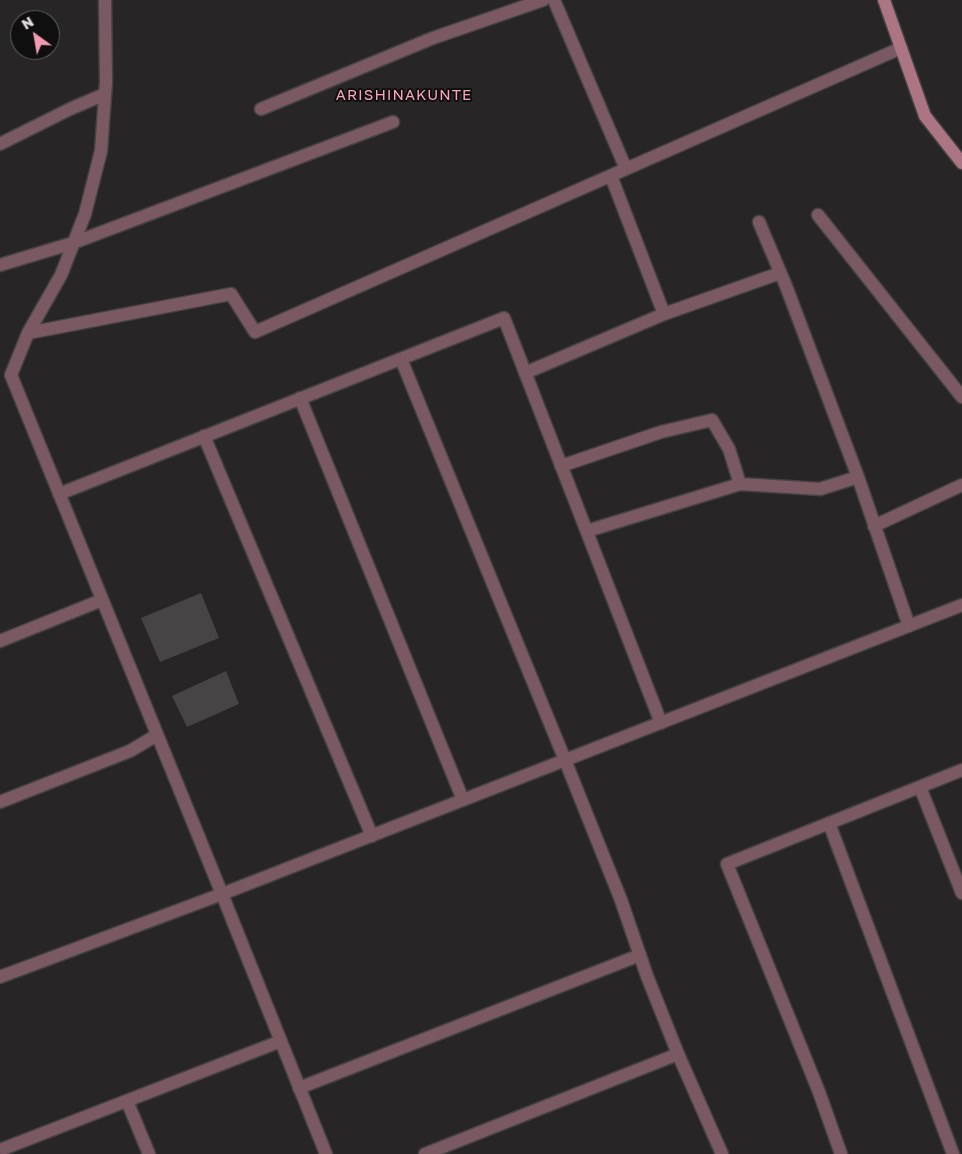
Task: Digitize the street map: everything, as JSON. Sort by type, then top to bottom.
[{"type":"street","points":[[105,0],[105,94],[101,151],[84,214],[61,275],[5,377],[59,494],[326,1154]]},
{"type":"street","points":[[261,109],[433,38],[543,0]]},
{"type":"street","points":[[554,0],[626,169]]},
{"type":"street","points":[[884,0],[925,116],[962,163]]},
{"type":"street","points":[[28,333],[231,294],[255,332],[901,48]]},
{"type":"street","points":[[0,144],[70,109],[105,94]]},
{"type":"street","points":[[0,265],[73,243],[393,122]]},
{"type":"street","points":[[611,176],[664,314]]},
{"type":"street","points":[[818,215],[962,397]]},
{"type":"street","points":[[759,222],[858,477],[909,626]]},
{"type":"street","points":[[525,373],[664,314],[780,273]]},
{"type":"street","points":[[59,494],[504,318],[661,723]]},
{"type":"street","points":[[401,359],[621,900],[678,1054],[722,1154]]},
{"type":"street","points":[[300,398],[463,800]]},
{"type":"street","points":[[561,466],[661,432],[712,420],[729,449],[740,484]]},
{"type":"street","points":[[204,436],[372,836]]},
{"type":"street","points":[[587,531],[740,484],[820,489],[858,477]]},
{"type":"street","points":[[874,526],[962,485]]},
{"type":"street","points":[[0,641],[102,600]]},
{"type":"street","points":[[0,977],[372,836],[962,605]]},
{"type":"street","points":[[0,802],[130,751],[157,735]]},
{"type":"street","points":[[841,1154],[819,1092],[727,864],[962,770]]},
{"type":"street","points":[[920,787],[962,893]]},
{"type":"street","points":[[829,823],[953,1154]]},
{"type":"street","points":[[299,1088],[640,955]]},
{"type":"street","points":[[0,1150],[281,1041]]},
{"type":"street","points":[[425,1154],[678,1054]]},
{"type":"street","points":[[128,1101],[149,1154]]},
{"type":"building","points":[[201,593],[219,638],[160,662],[141,618]]},
{"type":"building","points":[[226,671],[239,704],[187,727],[172,696]]},
{"type":"district","name":"ARISHINAKUNTE","points":[[404,95]]}]
